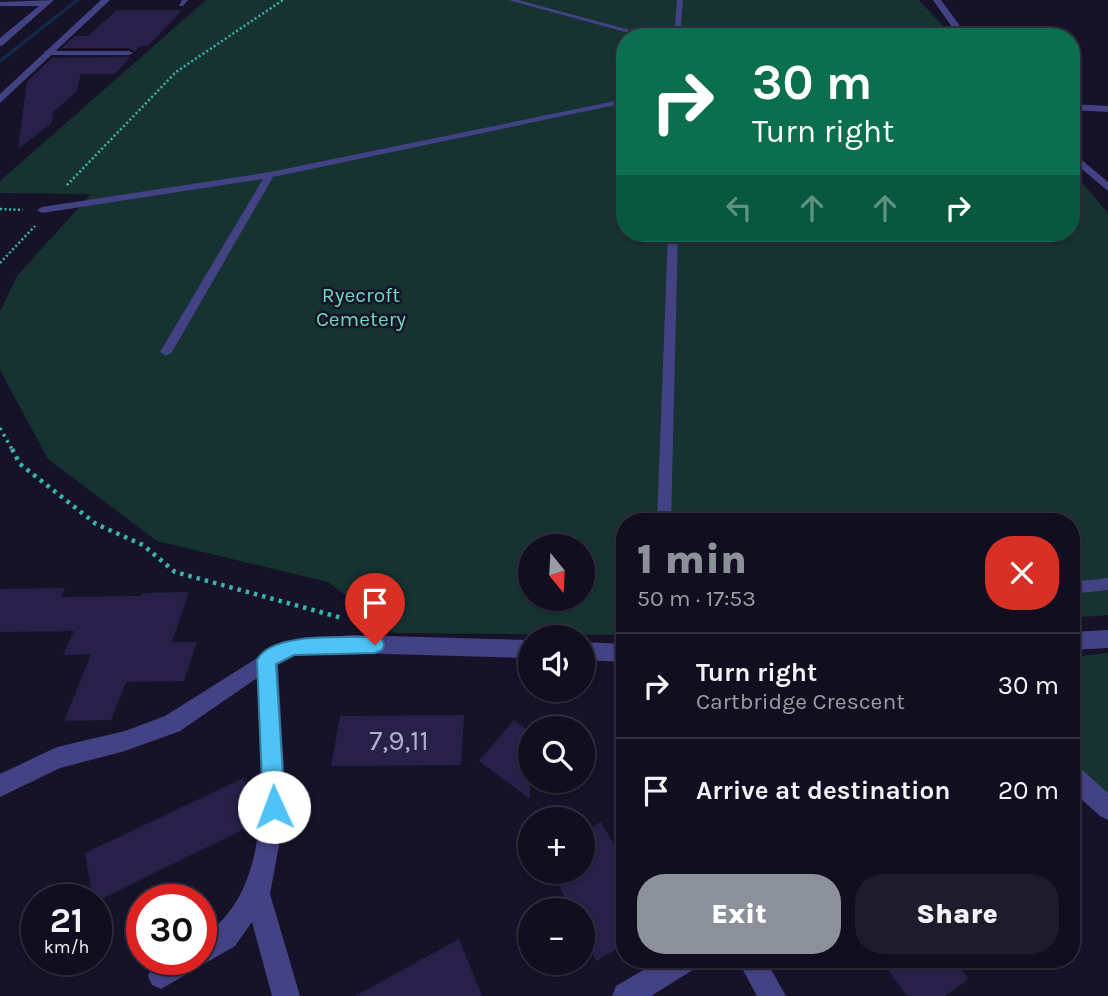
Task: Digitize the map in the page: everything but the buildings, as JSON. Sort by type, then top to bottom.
[{"type":"street","points":[[0,100],[106,0]]},
{"type":"street","points":[[937,0],[957,28]]},
{"type":"street","points":[[0,4],[49,1]]},
{"type":"street","points":[[0,43],[49,1]]},
{"type":"street","points":[[1080,107],[1108,109]]},
{"type":"street","points":[[1080,162],[1108,188]]},
{"type":"street","points":[[1080,641],[1108,639]]},
{"type":"street","points":[[0,786],[57,758],[125,741],[172,724],[267,660],[292,647],[354,644],[518,649]]},
{"type":"street","points":[[595,652],[616,653]]},
{"type":"street","points":[[217,942],[226,937],[257,894],[274,807],[267,660]]},
{"type":"street","points":[[1080,783],[1108,808]]},
{"type":"street","points":[[257,894],[286,996]]},
{"type":"street","points":[[626,996],[672,968]]},
{"type":"street","points":[[755,968],[772,996]]},
{"type":"lane","points":[[511,0],[618,28]]},
{"type":"lane","points":[[678,28],[680,0]]},
{"type":"lane","points":[[47,53],[129,53]]},
{"type":"lane","points":[[42,210],[270,174],[616,104]]},
{"type":"lane","points":[[166,352],[270,174]]},
{"type":"lane","points":[[664,513],[673,242]]},
{"type":"lane","points":[[1080,587],[1108,584]]},
{"type":"path","points":[[0,210],[42,210],[176,72],[283,0]]},
{"type":"path","points":[[0,263],[44,216],[42,210]]},
{"type":"path","points":[[0,428],[20,464],[96,524],[144,545],[176,572],[348,620],[354,644]]},
{"type":"green space","name":"Ryecroft Cemetery","points":[[206,0],[919,0],[945,28],[616,28],[616,242],[1080,242],[1080,180],[1108,213],[1108,615],[1080,617],[1080,513],[616,513],[616,635],[595,635],[595,625],[518,625],[518,634],[394,633],[328,582],[157,541],[48,459],[0,370],[0,312],[17,276],[91,194],[0,193],[0,181]]},
{"type":"green space","points":[[1108,653],[1108,795],[1080,770],[1080,656]]},
{"type":"waterway","points":[[0,61],[78,0]]},
{"type":"route","points":[[274,807],[267,660],[292,647],[375,645]]}]
